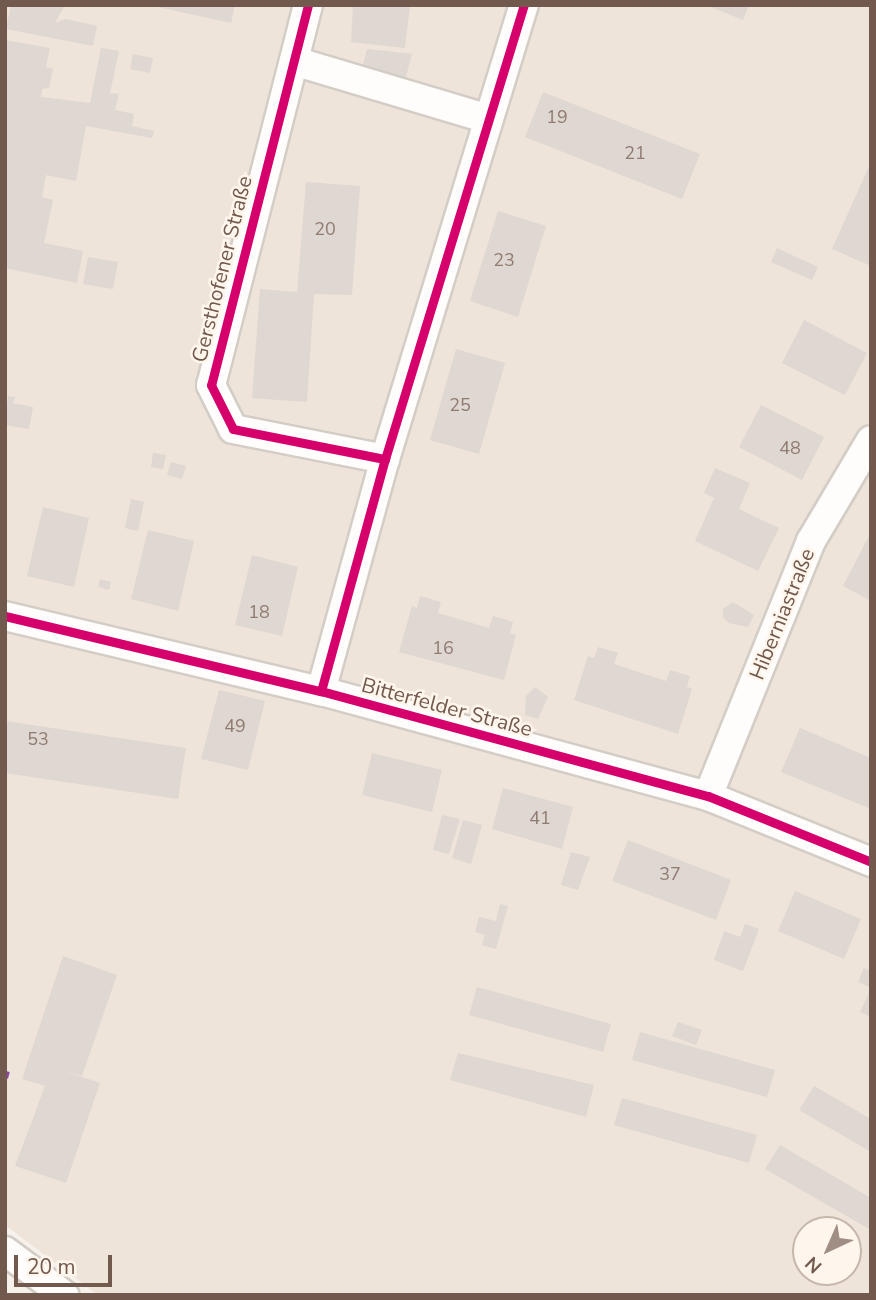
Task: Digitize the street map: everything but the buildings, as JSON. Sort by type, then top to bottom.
[{"type":"street","name":"Gersthofener Straße","points":[[308,5],[211,385],[233,429],[385,459]]},
{"type":"street","points":[[321,691],[385,459],[524,5]]},
{"type":"street","points":[[294,61],[489,119]]},
{"type":"street","name":"Hiberniastraße","points":[[708,796],[811,541],[871,440]]},
{"type":"street","name":"Bitterfelder Straße","points":[[5,616],[321,691],[708,796],[871,862]]},
{"type":"street","points":[[5,1251],[64,1295]]},
{"type":"shaded area","points":[[5,5],[871,5],[871,1295],[98,1295],[5,1225]]},
{"type":"marked path","points":[[5,1074],[9,1075]]},
{"type":"cycle path","points":[[308,5],[211,385],[233,429],[385,459]]},
{"type":"cycle path","points":[[321,691],[385,459],[524,5]]},
{"type":"cycle path","points":[[5,616],[321,691],[708,796],[871,862]]}]
